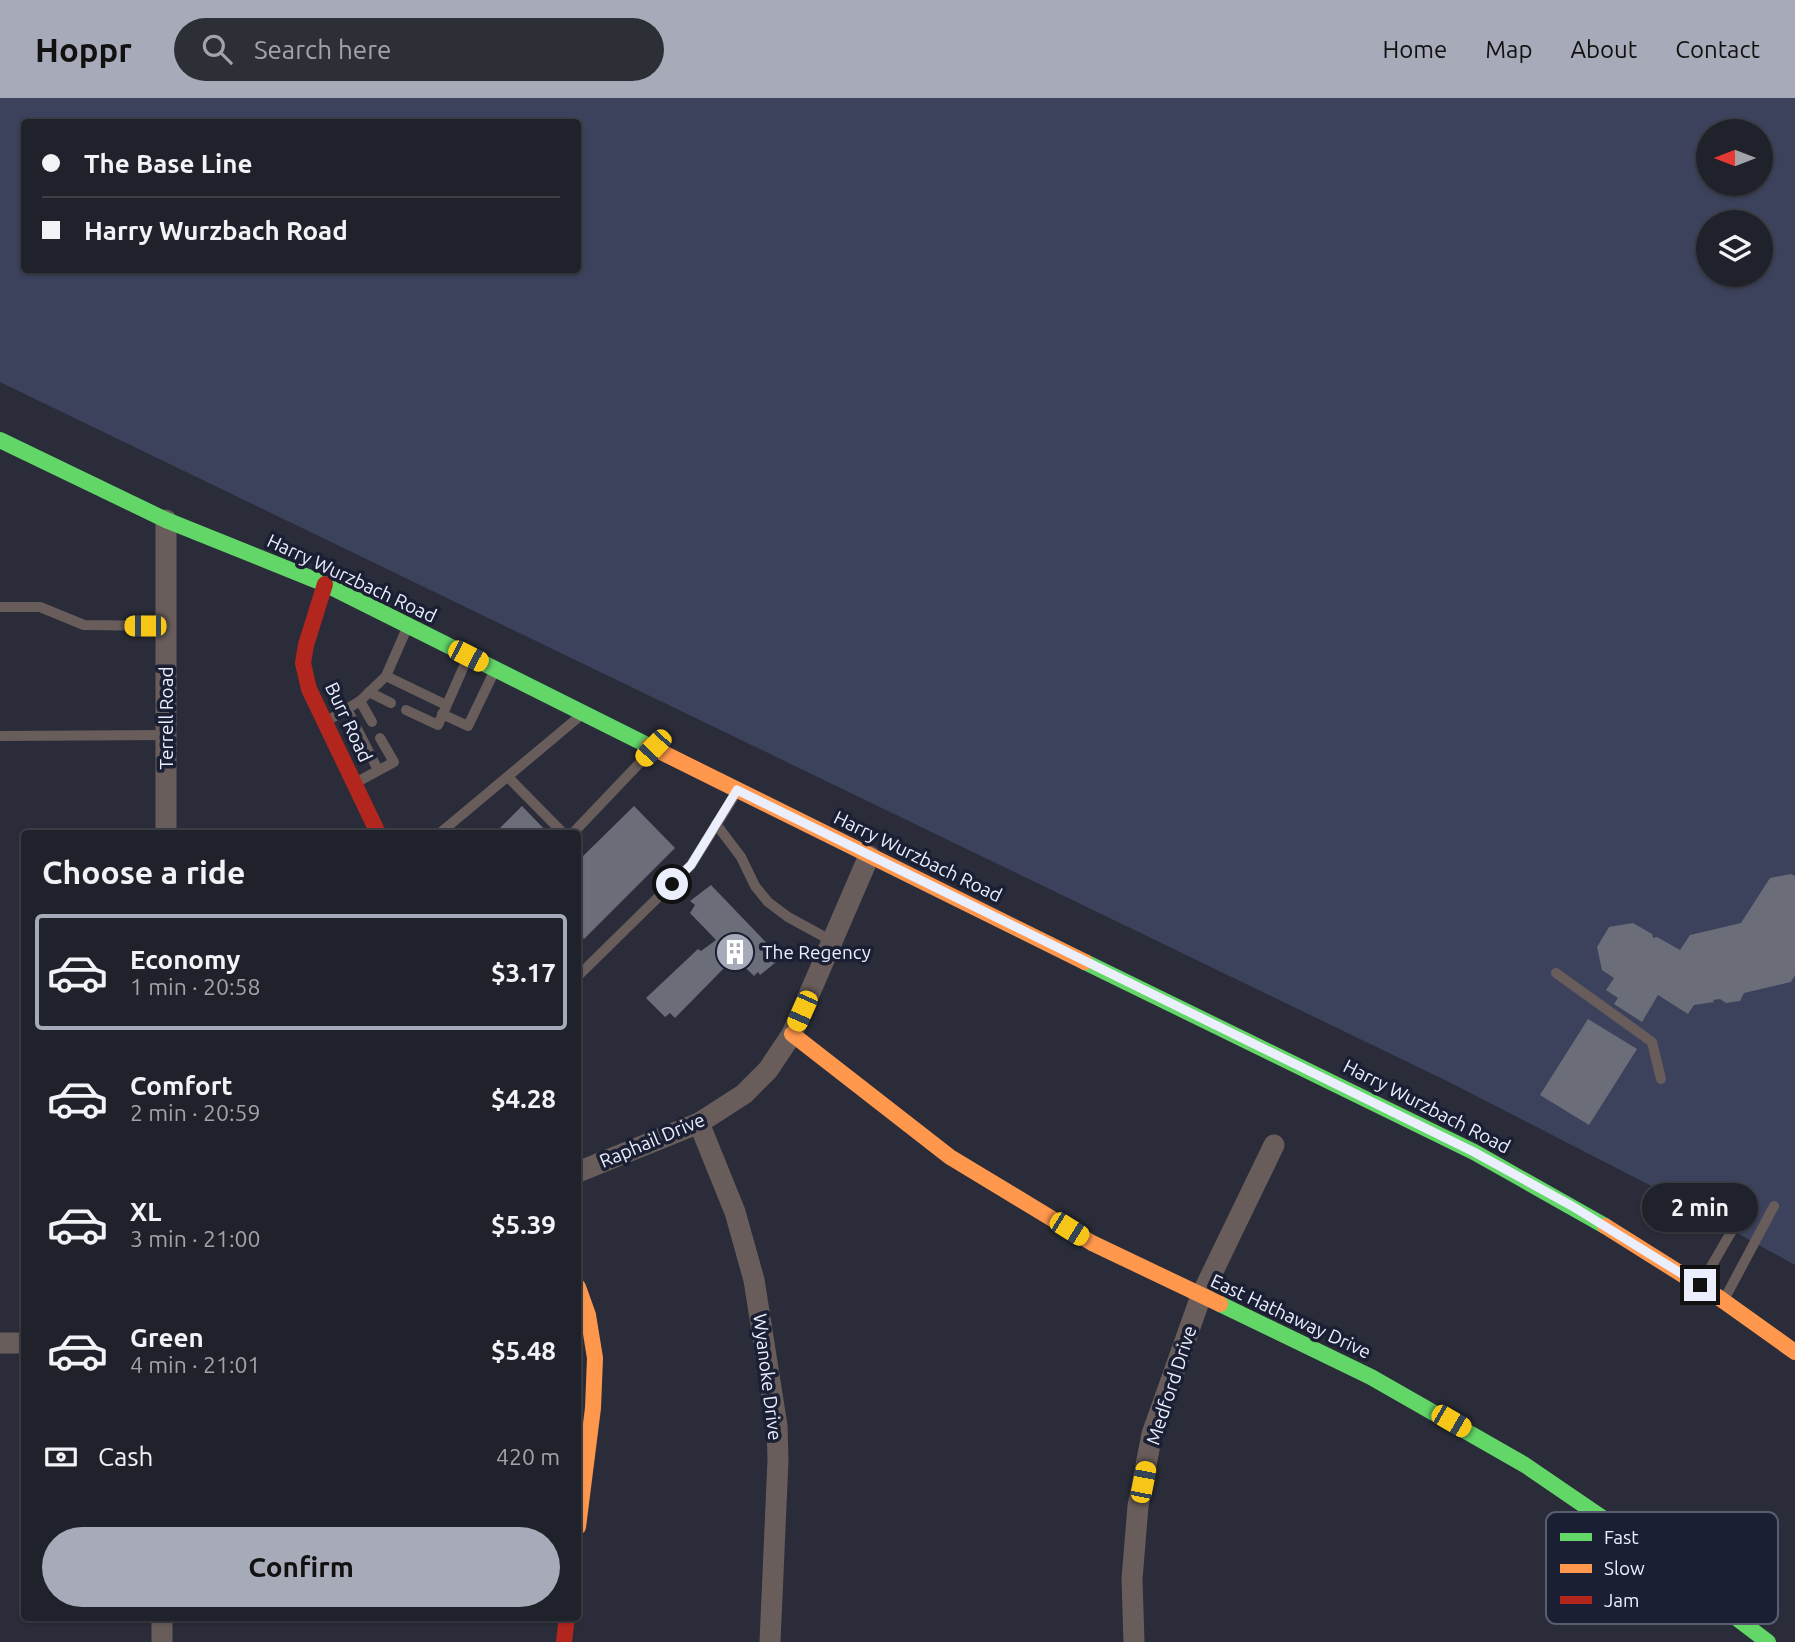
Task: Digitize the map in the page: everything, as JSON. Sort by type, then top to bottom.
[{"type":"main road","name":"Harry Wurzbach Road","points":[[0,440],[166,520],[325,584],[869,856],[1474,1152],[1562,1200],[1700,1285],[1795,1352]]},
{"type":"main road","name":"Burr Road","points":[[325,584],[303,663],[310,689],[377,830]]},
{"type":"main road","name":"East Hathaway Drive","points":[[792,1034],[950,1157],[1092,1243],[1371,1377],[1525,1465],[1592,1512]]},
{"type":"main road","points":[[581,1295],[588,1315],[595,1358],[593,1408],[581,1503]]},
{"type":"main road","points":[[564,1642],[567,1621]]},
{"type":"main road","name":"East Hathaway Drive","points":[[1744,1624],[1768,1642]]},
{"type":"street","name":"Terrell Road","points":[[166,520],[166,830]]},
{"type":"street","name":"Raphail Drive","points":[[581,1171],[699,1123],[744,1094],[768,1070],[792,1034],[869,856]]},
{"type":"street","name":"Wyanoke Drive","points":[[699,1123],[735,1212],[754,1280],[773,1399],[778,1460],[770,1642]]},
{"type":"street","name":"Medford Drive","points":[[1134,1642],[1132,1580],[1138,1506],[1152,1434],[1201,1296],[1274,1145]]},
{"type":"street","points":[[0,1343],[21,1343]]},
{"type":"street","points":[[162,1621],[162,1642]]},
{"type":"lane","points":[[0,607],[40,607],[84,625],[166,626]]},
{"type":"lane","points":[[325,722],[360,701],[386,676],[407,626]]},
{"type":"lane","points":[[407,710],[438,725],[468,656]]},
{"type":"lane","points":[[386,676],[468,726],[495,669]]},
{"type":"lane","points":[[369,692],[391,703]]},
{"type":"lane","points":[[360,701],[372,722]]},
{"type":"lane","points":[[347,709],[378,770]]},
{"type":"lane","points":[[444,830],[583,713]]},
{"type":"lane","points":[[0,736],[167,735]]},
{"type":"lane","points":[[354,783],[394,762],[380,737]]},
{"type":"lane","points":[[576,830],[653,748]]},
{"type":"lane","points":[[508,777],[560,830]]},
{"type":"lane","points":[[581,973],[691,865],[737,790]]},
{"type":"lane","points":[[716,824],[741,857],[755,886],[768,902],[788,917],[832,941]]},
{"type":"lane","points":[[1556,974],[1652,1042],[1661,1079]]},
{"type":"lane","points":[[1700,1285],[1752,1196]]},
{"type":"lane","points":[[1724,1300],[1774,1206]]},
{"type":"shaded area","points":[[0,98],[1795,98],[1795,1265],[1663,1192],[1449,1082],[0,382]]},
{"type":"building","points":[[522,806],[545,830],[498,830]]},
{"type":"building","points":[[634,806],[675,848],[584,939],[581,936],[581,858]]},
{"type":"building","points":[[1791,874],[1795,876],[1795,975],[1791,982],[1744,993],[1740,1001],[1726,1003],[1720,999],[1694,1005],[1688,1014],[1658,995],[1642,1022],[1614,1004],[1618,998],[1606,990],[1614,978],[1602,970],[1597,947],[1609,927],[1633,923],[1652,934],[1653,938],[1657,937],[1680,950],[1690,935],[1741,923],[1770,878]]},
{"type":"building","name":"The Regency","points":[[711,885],[781,958],[760,975],[758,972],[754,976],[729,952],[720,961],[726,966],[675,1018],[670,1013],[665,1017],[646,998],[698,949],[701,951],[716,940],[690,913],[695,905],[690,901]]},
{"type":"building","points":[[1588,1019],[1637,1049],[1589,1125],[1540,1095]]},
{"type":"traffic: fast","points":[[0,440],[166,520],[325,584],[649,746]]},
{"type":"traffic: fast","points":[[1085,962],[1474,1152],[1605,1226]]},
{"type":"traffic: fast","points":[[1220,1304],[1371,1377],[1525,1465],[1594,1512]]},
{"type":"traffic: fast","points":[[1744,1624],[1768,1642]]},
{"type":"traffic: slow","points":[[649,746],[1085,962]]},
{"type":"traffic: slow","points":[[792,1034],[950,1157],[1092,1243],[1220,1304]]},
{"type":"traffic: slow","points":[[1605,1226],[1718,1297],[1795,1352]]},
{"type":"traffic: slow","points":[[581,1295],[588,1315],[595,1358],[593,1408],[581,1503]]},
{"type":"traffic: jam","points":[[325,584],[303,663],[309,689],[377,830]]},
{"type":"traffic: jam","points":[[564,1642],[567,1621]]},
{"type":"place","name":"The Regency","points":[[735,952]]},
{"type":"route","points":[[672,884],[691,865],[737,790],[1474,1152],[1552,1194],[1700,1285]]}]
